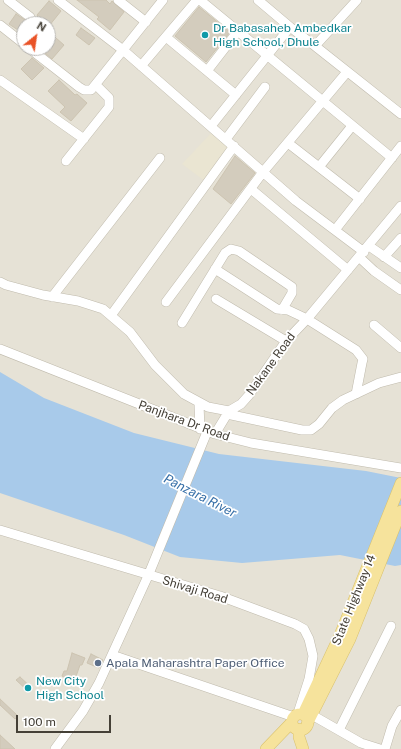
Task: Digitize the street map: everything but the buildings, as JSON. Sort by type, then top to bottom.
[{"type":"main road","name":"State Highway 14","points":[[345,637],[401,483]]},
{"type":"main road","name":"State Highway 14","points":[[266,749],[301,720],[345,637],[401,511]]},
{"type":"main road","points":[[301,720],[299,737],[302,749]]},
{"type":"street","points":[[8,0],[29,16]]},
{"type":"street","points":[[58,0],[123,50],[296,201],[364,251],[384,257],[401,268]]},
{"type":"street","points":[[118,0],[146,22]]},
{"type":"street","points":[[39,56],[84,90],[91,90],[97,86],[123,50],[163,0]]},
{"type":"street","points":[[141,66],[197,0]]},
{"type":"street","points":[[200,0],[392,158]]},
{"type":"street","points":[[258,0],[401,114]]},
{"type":"street","points":[[314,46],[356,0]]},
{"type":"street","points":[[0,25],[16,38]]},
{"type":"street","points":[[211,126],[290,27]]},
{"type":"street","points":[[207,71],[238,32]]},
{"type":"street","points":[[166,37],[236,95]]},
{"type":"street","points":[[166,302],[264,172],[347,72]]},
{"type":"street","points":[[0,80],[84,139]]},
{"type":"street","points":[[66,162],[109,107],[109,98],[97,86]]},
{"type":"street","points":[[226,139],[265,87]]},
{"type":"street","points":[[319,167],[352,126]]},
{"type":"street","points":[[288,143],[360,199]]},
{"type":"street","points":[[112,314],[234,146]]},
{"type":"street","points":[[336,230],[401,146]]},
{"type":"street","points":[[52,297],[160,158]]},
{"type":"street","points":[[251,189],[348,270]]},
{"type":"street","name":"Nakane Road","points":[[228,412],[241,404],[259,383],[286,341],[307,319],[401,206]]},
{"type":"street","points":[[384,257],[401,238]]},
{"type":"street","points":[[182,323],[215,268],[228,250],[231,249],[239,251],[292,287],[292,293],[282,310]]},
{"type":"street","points":[[364,251],[374,272],[401,290]]},
{"type":"street","points":[[215,268],[277,309],[288,310],[307,319],[341,339],[360,354],[362,364],[356,394]]},
{"type":"street","points":[[0,282],[6,285],[52,297],[90,304],[112,314],[130,332],[155,365],[184,394],[199,404],[302,430],[310,430],[319,424],[332,408],[356,394],[379,383],[401,377]]},
{"type":"street","points":[[216,299],[286,341]]},
{"type":"street","points":[[374,325],[401,348]]},
{"type":"street","name":"Panjhara Dr Road","points":[[0,348],[207,432],[251,443],[401,468]]},
{"type":"street","points":[[199,404],[207,432]]},
{"type":"street","points":[[55,749],[83,711],[112,655],[157,555],[207,432],[228,412]]},
{"type":"street","name":"Shivaji Road","points":[[0,530],[148,576],[220,596],[295,624],[304,629],[309,639],[313,656],[301,720]]},
{"type":"street","points":[[339,730],[391,626]]},
{"type":"street","points":[[112,655],[301,720],[339,730],[358,746],[380,749]]},
{"type":"street","points":[[385,749],[392,726],[401,710]]},
{"type":"shaded area","points":[[0,0],[401,0],[401,749],[0,749]]},
{"type":"shaded area","points":[[212,132],[230,148],[206,182],[182,164]]},
{"type":"water","name":"Panzara River","points":[[0,372],[44,398],[134,433],[219,454],[366,471],[401,478],[401,565],[395,566],[340,555],[242,563],[180,557],[124,535],[0,493]]},
{"type":"place","name":"Dr Babasaheb Ambedkar High School, Dhule","points":[[205,35]]},
{"type":"place","name":"Apala Maharashtra Paper Office","points":[[98,663]]},
{"type":"place","name":"New City High School","points":[[28,688]]}]
